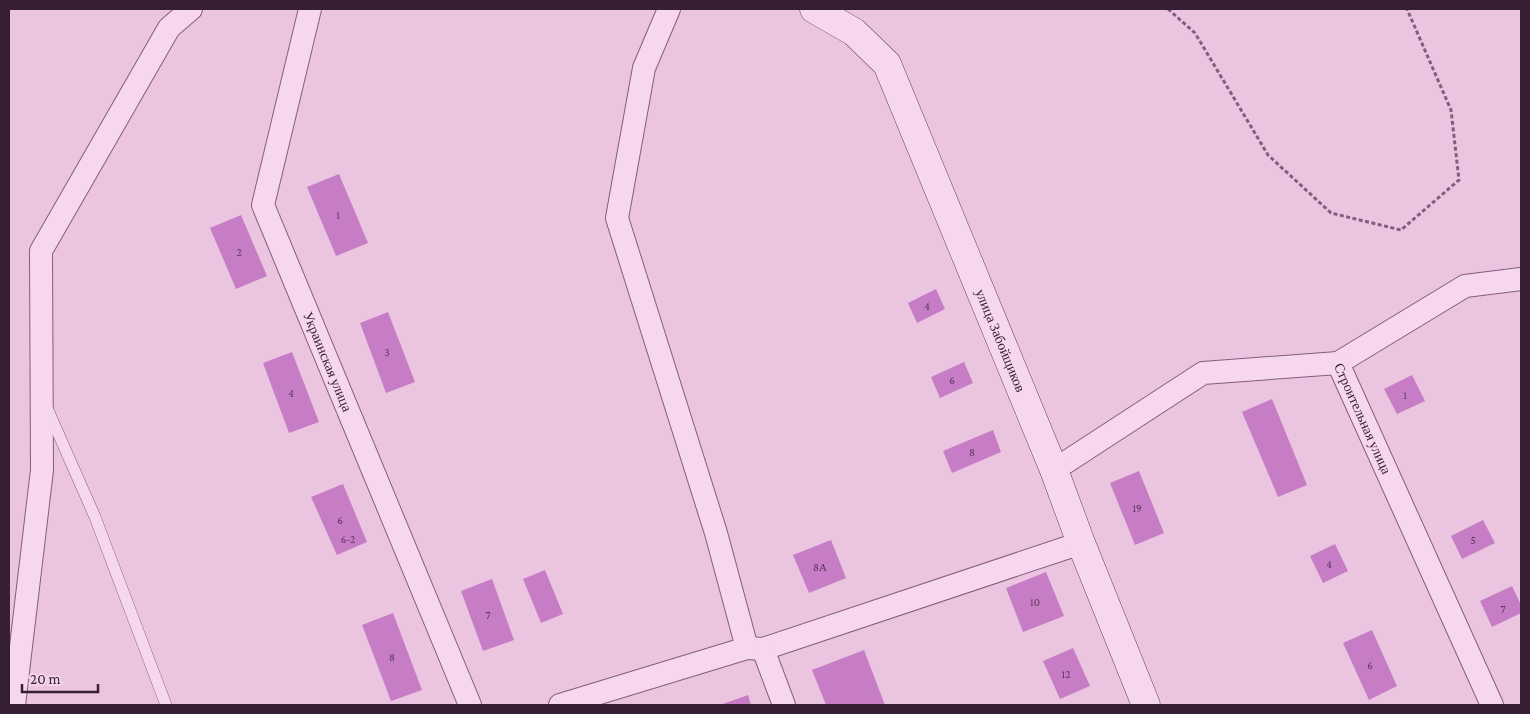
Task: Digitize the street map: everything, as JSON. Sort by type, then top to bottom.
[{"type":"main road","name":"улица Забойщиков","points":[[814,9],[854,32],[887,64],[1054,470],[1146,705]]},
{"type":"street","points":[[14,705],[42,470],[41,252],[169,28],[191,9]]},
{"type":"street","name":"Украинская улица","points":[[310,9],[263,205],[470,705]]},
{"type":"street","points":[[669,9],[644,68],[617,218],[713,523],[755,649],[784,705]]},
{"type":"street","points":[[1338,363],[1465,286],[1521,279]]},
{"type":"street","name":"Строительная улица","points":[[1054,470],[1204,373],[1338,363],[1492,705]]},
{"type":"street","points":[[560,705],[755,649],[1081,543]]},
{"type":"lane","points":[[42,398],[95,516],[166,705]]},
{"type":"path","points":[[1168,9],[1195,33],[1268,155],[1331,213],[1401,230],[1459,180],[1451,110],[1407,9]]},
{"type":"building","points":[[339,174],[368,243],[336,256],[307,187]]},
{"type":"building","points":[[241,215],[267,276],[236,289],[210,228]]},
{"type":"building","points":[[936,289],[945,309],[917,323],[908,303]]},
{"type":"building","points":[[388,312],[415,382],[386,393],[360,323]]},
{"type":"building","points":[[292,352],[319,422],[289,433],[263,363]]},
{"type":"building","points":[[964,362],[973,383],[940,398],[931,377]]},
{"type":"building","points":[[1412,375],[1425,401],[1397,414],[1384,389]]},
{"type":"building","points":[[1272,399],[1307,485],[1278,497],[1242,412]]},
{"type":"building","points":[[993,430],[1001,452],[952,473],[943,451]]},
{"type":"building","points":[[1139,471],[1164,533],[1135,545],[1110,483]]},
{"type":"building","points":[[343,484],[367,542],[337,555],[311,497]]},
{"type":"building","points":[[1483,520],[1495,543],[1462,559],[1451,536]]},
{"type":"building","points":[[831,540],[846,578],[809,593],[793,555]]},
{"type":"building","points":[[1335,544],[1348,571],[1323,583],[1310,556]]},
{"type":"building","points":[[545,570],[563,614],[541,623],[523,579]]},
{"type":"building","points":[[1046,572],[1064,616],[1023,632],[1006,588]]},
{"type":"building","points":[[492,579],[514,640],[483,651],[461,591]]},
{"type":"building","points":[[1512,586],[1521,605],[1521,613],[1492,627],[1480,601]]},
{"type":"building","points":[[393,613],[422,690],[391,701],[362,625]]},
{"type":"building","points":[[1372,630],[1397,686],[1369,700],[1343,643]]},
{"type":"building","points":[[1073,648],[1090,686],[1060,699],[1043,661]]},
{"type":"building","points":[[864,650],[885,705],[826,705],[812,670]]},
{"type":"building","points":[[748,695],[751,705],[720,705]]}]
